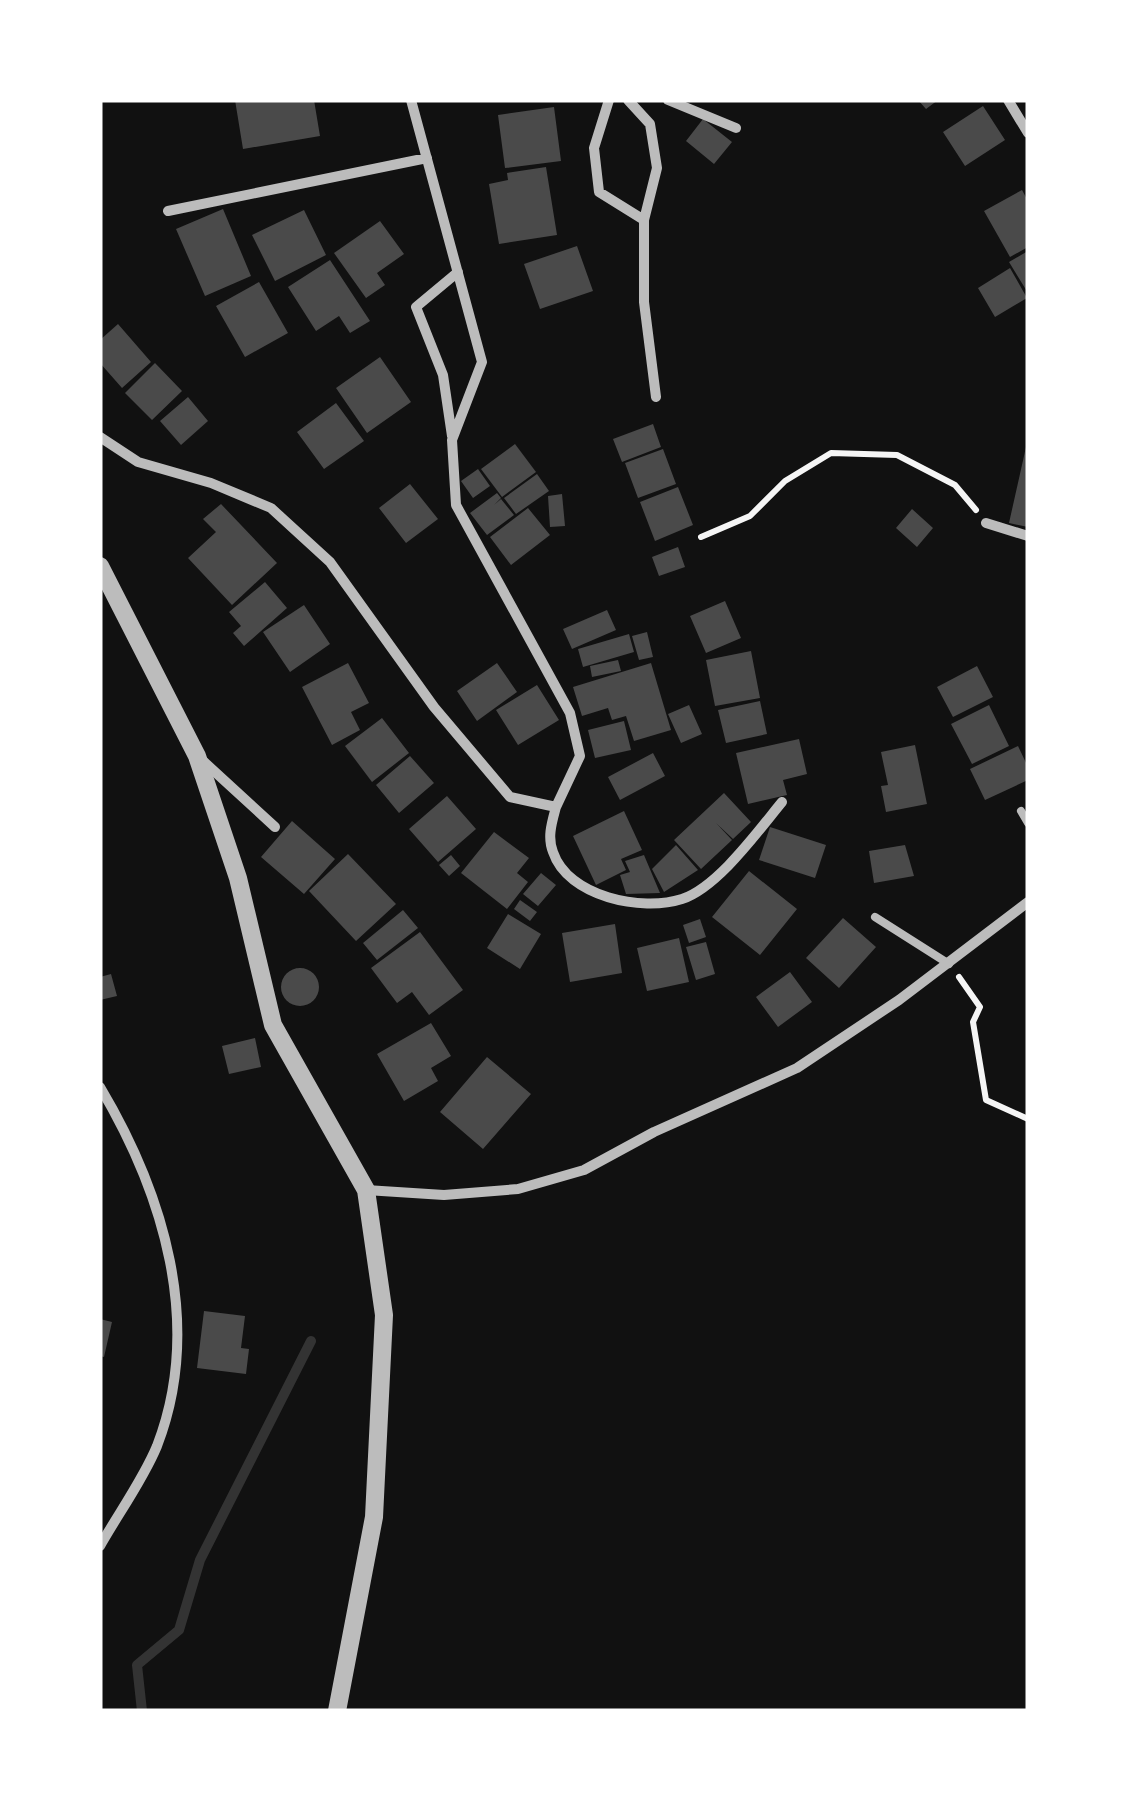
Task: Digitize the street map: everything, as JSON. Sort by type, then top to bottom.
[{"type":"street","points":[[412,100],[482,362],[452,440]]},
{"type":"street","points":[[610,100],[594,148],[599,192],[644,220]]},
{"type":"street","points":[[668,100],[736,128]]},
{"type":"street","points":[[1008,100],[1028,132]]},
{"type":"street","points":[[630,101],[650,124],[657,168],[644,220],[644,302],[656,398]]},
{"type":"street","points":[[168,211],[427,158]]},
{"type":"street","points":[[458,272],[416,307],[443,375],[456,505],[570,713],[580,756],[556,806],[550,830],[552,850],[560,866],[587,888],[636,905],[684,899],[730,863],[782,802]]},
{"type":"street","points":[[100,437],[138,462],[211,483],[270,508],[330,562],[434,707],[510,796],[556,806]]},
{"type":"street","points":[[986,522],[1028,536]]},
{"type":"street","points":[[100,566],[197,756],[238,878],[273,1025],[366,1190],[384,1315],[374,1518],[337,1711]]},
{"type":"street","points":[[197,756],[275,827]]},
{"type":"street","points":[[366,1190],[444,1196],[518,1189],[584,1170],[654,1132],[797,1068],[949,964],[1028,902]]},
{"type":"street","points":[[100,1087],[134,1144],[160,1208],[173,1279],[176,1379],[156,1448],[100,1546]]},
{"type":"lane","points":[[1021,811],[1028,823]]},
{"type":"lane","points":[[875,918],[949,964]]},
{"type":"path","points":[[701,537],[750,516],[785,480],[832,453],[897,455],[956,485],[986,522]]},
{"type":"path","points":[[949,964],[980,1007],[973,1022],[986,1100],[1028,1119]]},
{"type":"building","points":[[235,100],[314,100],[320,136],[243,149]]},
{"type":"building","points":[[918,100],[938,100],[926,109]]},
{"type":"building","points":[[983,106],[1005,140],[965,166],[943,132]]},
{"type":"building","points":[[554,107],[561,161],[505,168],[498,115]]},
{"type":"building","points":[[703,119],[732,142],[714,164],[686,141]]},
{"type":"building","points":[[546,167],[557,235],[499,244],[489,184],[508,180],[507,173]]},
{"type":"building","points":[[1022,190],[1028,201],[1028,247],[1010,257],[984,211]]},
{"type":"building","points":[[223,209],[251,276],[205,296],[176,229]]},
{"type":"building","points":[[304,210],[326,255],[275,281],[252,235]]},
{"type":"building","points":[[380,221],[404,254],[377,273],[385,285],[366,298],[334,253]]},
{"type":"building","points":[[577,246],[593,291],[540,309],[524,264]]},
{"type":"building","points":[[1028,251],[1028,293],[1009,262]]},
{"type":"building","points":[[330,260],[370,321],[350,333],[339,316],[316,331],[288,287]]},
{"type":"building","points":[[1010,268],[1027,298],[995,317],[978,288]]},
{"type":"building","points":[[259,282],[288,333],[245,357],[216,306]]},
{"type":"building","points":[[118,324],[151,362],[122,388],[100,363],[100,340]]},
{"type":"building","points":[[380,357],[411,402],[367,433],[336,388]]},
{"type":"building","points":[[155,363],[182,391],[152,420],[125,393]]},
{"type":"building","points":[[188,397],[208,421],[181,445],[160,421]]},
{"type":"building","points":[[336,403],[364,441],[324,469],[297,432]]},
{"type":"building","points":[[653,424],[661,447],[622,462],[613,439]]},
{"type":"building","points":[[515,444],[536,472],[502,497],[481,469]]},
{"type":"building","points":[[1028,447],[1028,527],[1009,523]]},
{"type":"building","points":[[663,449],[676,484],[638,498],[625,463]]},
{"type":"building","points":[[478,469],[490,486],[473,498],[461,481]]},
{"type":"building","points":[[537,474],[549,491],[516,514],[504,498]]},
{"type":"building","points":[[410,484],[438,519],[406,543],[379,508]]},
{"type":"building","points":[[678,487],[693,525],[655,541],[640,502]]},
{"type":"building","points":[[497,493],[501,498],[494,505],[501,499],[514,515],[487,535],[470,513]]},
{"type":"building","points":[[562,494],[565,526],[550,527],[548,496]]},
{"type":"building","points":[[221,504],[277,563],[232,605],[188,558],[216,532],[203,519]]},
{"type":"building","points":[[528,508],[550,535],[511,565],[490,537]]},
{"type":"building","points":[[912,509],[933,528],[917,547],[896,528]]},
{"type":"building","points":[[678,547],[685,567],[659,576],[652,557]]},
{"type":"building","points":[[265,582],[287,608],[244,646],[233,633],[241,626],[229,612]]},
{"type":"building","points":[[725,601],[741,638],[706,653],[690,616]]},
{"type":"building","points":[[304,605],[330,644],[290,672],[263,632]]},
{"type":"building","points":[[607,610],[616,630],[572,649],[563,629]]},
{"type":"building","points":[[647,632],[653,657],[639,660],[632,636]]},
{"type":"building","points":[[629,634],[634,652],[583,667],[578,649]]},
{"type":"building","points":[[751,651],[760,698],[715,706],[706,660]]},
{"type":"building","points":[[618,660],[621,671],[592,677],[590,666]]},
{"type":"building","points":[[348,663],[369,703],[351,712],[360,730],[332,745],[302,687]]},
{"type":"building","points":[[497,663],[517,692],[477,721],[457,691]]},
{"type":"building","points":[[651,663],[671,730],[634,741],[626,716],[612,720],[608,708],[582,716],[573,687]]},
{"type":"building","points":[[977,666],[993,697],[953,717],[937,687]]},
{"type":"building","points":[[537,685],[559,720],[518,745],[496,710]]},
{"type":"building","points":[[760,701],[767,734],[726,743],[718,710]]},
{"type":"building","points":[[689,705],[702,734],[681,743],[668,714]]},
{"type":"building","points":[[989,705],[1009,746],[972,764],[951,724]]},
{"type":"building","points":[[382,718],[409,753],[372,782],[345,746]]},
{"type":"building","points":[[624,721],[631,750],[595,758],[588,730]]},
{"type":"building","points":[[799,739],[807,774],[783,780],[787,795],[748,804],[736,753]]},
{"type":"building","points":[[915,745],[927,804],[886,812],[881,786],[888,785],[881,752]]},
{"type":"building","points":[[1018,746],[1028,767],[1028,780],[985,800],[970,769]]},
{"type":"building","points":[[653,753],[665,776],[620,800],[608,777]]},
{"type":"building","points":[[410,756],[434,783],[399,813],[376,785]]},
{"type":"building","points":[[724,793],[751,822],[733,839],[716,823],[732,840],[701,869],[674,840]]},
{"type":"building","points":[[447,796],[476,829],[438,862],[409,829]]},
{"type":"building","points":[[624,811],[642,850],[621,859],[626,870],[596,885],[573,836]]},
{"type":"building","points":[[292,821],[335,859],[304,894],[261,857]]},
{"type":"building","points":[[770,827],[826,845],[815,878],[759,860]]},
{"type":"building","points":[[494,832],[529,858],[517,873],[528,882],[507,909],[461,873]]},
{"type":"building","points":[[676,845],[698,870],[664,892],[652,869]]},
{"type":"building","points":[[905,845],[914,876],[874,883],[869,851]]},
{"type":"building","points":[[348,854],[396,904],[356,941],[309,891]]},
{"type":"building","points":[[451,855],[460,866],[449,876],[439,865]]},
{"type":"building","points":[[644,855],[660,893],[626,894],[620,875],[630,872],[625,861]]},
{"type":"building","points":[[749,871],[797,909],[760,955],[712,917]]},
{"type":"building","points":[[541,873],[556,885],[538,906],[523,894]]},
{"type":"building","points":[[520,900],[537,912],[530,921],[514,909]]},
{"type":"building","points":[[403,910],[418,928],[377,960],[363,943]]},
{"type":"building","points":[[508,914],[541,934],[520,969],[487,948]]},
{"type":"building","points":[[843,918],[876,947],[839,988],[806,958]]},
{"type":"building","points":[[700,919],[706,937],[689,943],[683,925]]},
{"type":"building","points":[[615,924],[622,973],[570,982],[562,933]]},
{"type":"building","points":[[420,932],[463,990],[429,1015],[412,992],[397,1003],[371,968]]},
{"type":"building","points":[[679,938],[689,982],[647,991],[637,948]]},
{"type":"building","points":[[706,942],[715,974],[696,980],[686,947]]},
{"type":"building","points":[[300,968],[313,974],[319,987],[313,1000],[300,1006],[287,1000],[281,987],[287,974]]},
{"type":"building","points":[[790,972],[812,1002],[778,1027],[756,997]]},
{"type":"building","points":[[111,974],[117,996],[100,1000],[100,977]]},
{"type":"building","points":[[431,1023],[451,1056],[431,1068],[438,1081],[404,1101],[377,1054]]},
{"type":"building","points":[[255,1038],[261,1067],[229,1074],[222,1046]]},
{"type":"building","points":[[487,1057],[531,1094],[483,1149],[440,1112]]},
{"type":"building","points":[[204,1311],[245,1316],[241,1348],[249,1349],[246,1374],[197,1368]]},
{"type":"building","points":[[100,1319],[112,1322],[104,1357],[100,1356]]},
{"type":"waterway","points":[[142,1711],[137,1665],[179,1630],[200,1560],[311,1341]]}]
